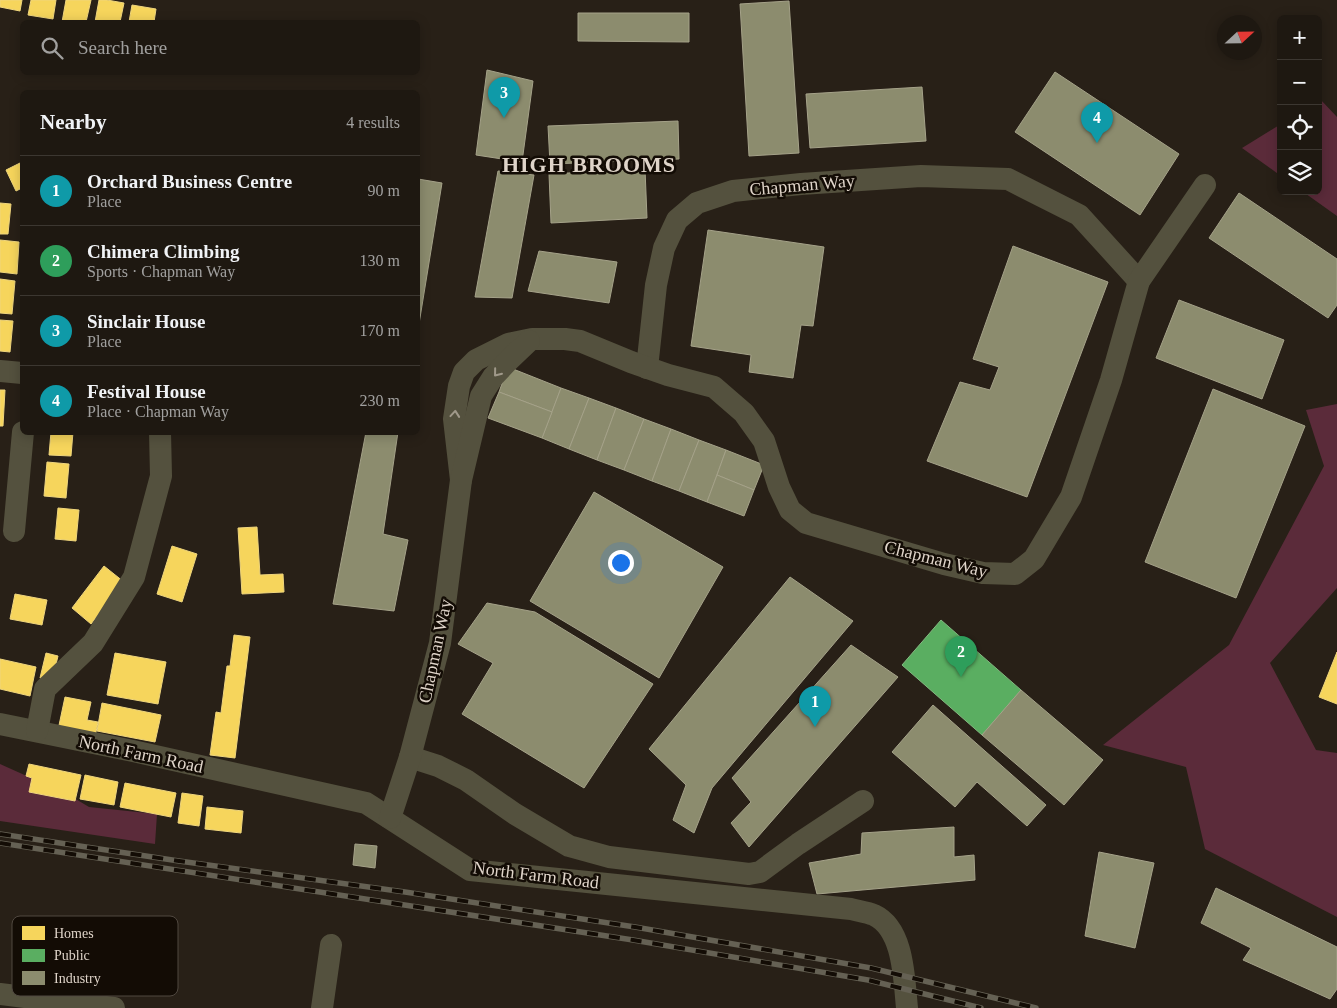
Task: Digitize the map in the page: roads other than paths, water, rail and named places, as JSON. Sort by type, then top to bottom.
[{"type":"street","name":"Chapman Way","points":[[647,368],[656,285],[664,248],[677,220],[697,203],[733,191],[801,184],[921,176],[1008,179],[1079,215],[1139,281]]},
{"type":"street","name":"Chapman Way","points":[[390,818],[410,757],[440,643],[461,480],[454,419],[459,386],[464,372],[476,360],[508,344],[532,338],[580,341],[647,368],[714,388],[744,414],[764,441],[778,487],[790,510],[806,523],[944,564],[983,573],[1015,574],[1034,559],[1072,497],[1111,380],[1139,281],[1205,184]]},
{"type":"street","points":[[0,371],[20,373]]},
{"type":"street","points":[[14,531],[23,435]]},
{"type":"street","points":[[37,731],[45,690],[94,643],[134,577],[161,476],[160,435]]},
{"type":"street","name":"North Farm Road","points":[[0,724],[366,802],[470,870],[841,908],[874,915],[888,925],[897,942],[902,963],[907,1008]]},
{"type":"street","points":[[410,757],[438,766],[466,780],[515,814],[569,846],[609,857],[749,874],[760,872],[798,844],[863,802]]},
{"type":"street","points":[[322,1008],[331,945]]},
{"type":"street","points":[[16,996],[114,1008]]},
{"type":"railway","points":[[0,834],[635,927],[871,968],[1036,1008]]},
{"type":"railway","points":[[0,843],[633,940],[868,980],[981,1008]]},
{"type":"place","name":"Sinclair House","points":[[504,118]]},
{"type":"place","name":"Festival House","points":[[1097,143]]},
{"type":"place","name":"Chimera Climbing","points":[[961,677]]},
{"type":"place","name":"Orchard Business Centre","points":[[815,727]]},
{"type":"district","name":"HIGH BROOMS","points":[[589,164]]}]
